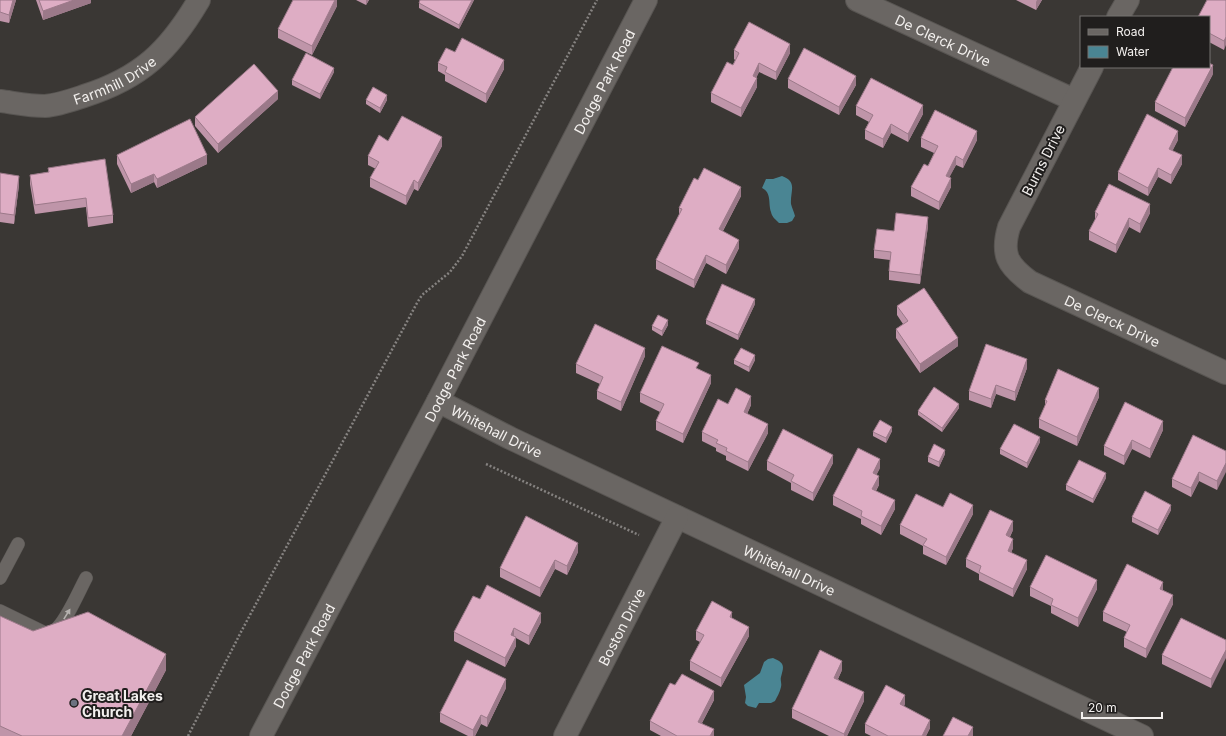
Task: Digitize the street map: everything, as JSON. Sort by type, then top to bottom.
[{"type":"street","name":"Farmhill Drive","points":[[0,101],[16,104],[46,106],[73,100],[123,81],[141,70],[156,57],[172,40],[200,0]]},
{"type":"street","name":"Dodge Park Road","points":[[261,736],[438,401],[646,0]]},
{"type":"street","name":"De Clerck Drive","points":[[857,0],[1074,100]]},
{"type":"street","points":[[1119,16],[1128,0]]},
{"type":"street","name":"Burns Drive","points":[[1006,257],[1004,241],[1009,227],[1091,68]]},
{"type":"street","name":"De Clerck Drive","points":[[1006,257],[1016,272],[1030,282],[1226,373]]},
{"type":"street","name":"Whitehall Drive","points":[[438,401],[517,441],[1142,736]]},
{"type":"street","name":"Boston Drive","points":[[565,736],[677,517]]},
{"type":"lane","points":[[0,578],[18,544]]},
{"type":"lane","points":[[0,611],[46,633],[54,631],[66,616],[86,578]]},
{"type":"path","points":[[188,736],[242,630],[417,303],[422,295],[450,272],[462,256],[597,0]]},
{"type":"path","points":[[486,464],[640,536]]},
{"type":"water","points":[[782,176],[787,178],[792,184],[791,204],[795,216],[792,221],[787,223],[779,223],[773,217],[771,214],[768,195],[762,188],[766,179],[773,179]]},
{"type":"water","points":[[773,658],[783,665],[781,687],[775,701],[771,703],[759,703],[756,708],[748,706],[745,703],[746,697],[744,685],[760,673],[764,662]]},
{"type":"building","points":[[0,0],[13,0],[9,15],[0,12]]},
{"type":"building","points":[[39,0],[74,0],[43,11]]},
{"type":"building","points":[[293,0],[335,0],[312,46],[278,29]]},
{"type":"building","points":[[420,0],[472,0],[459,25],[419,3]]},
{"type":"building","points":[[1207,0],[1226,0],[1226,37],[1224,41],[1210,34],[1210,16],[1199,16]]},
{"type":"building","points":[[749,22],[790,44],[776,72],[759,63],[753,76],[757,78],[741,108],[711,93],[727,62],[733,65],[739,53],[734,50]]},
{"type":"building","points":[[462,38],[504,60],[486,94],[445,72],[447,67],[438,63],[446,48],[455,52]]},
{"type":"building","points":[[804,48],[856,76],[839,107],[788,79]]},
{"type":"building","points":[[306,53],[334,68],[320,94],[292,80]]},
{"type":"building","points":[[254,64],[278,91],[218,144],[195,117]]},
{"type":"building","points":[[1210,64],[1213,65],[1185,118],[1155,102],[1172,68],[1210,68]]},
{"type":"building","points":[[871,78],[923,105],[908,134],[891,124],[883,139],[865,130],[873,115],[856,106]]},
{"type":"building","points":[[373,87],[387,95],[380,108],[366,100]]},
{"type":"building","points":[[935,110],[977,131],[963,160],[956,156],[946,176],[951,178],[939,202],[911,187],[924,164],[928,166],[938,146],[921,138]]},
{"type":"building","points":[[1147,114],[1178,131],[1169,149],[1182,155],[1171,175],[1158,168],[1148,188],[1118,172]]},
{"type":"building","points":[[402,116],[442,137],[418,183],[414,180],[406,196],[370,178],[379,162],[368,156],[379,135],[388,141]]},
{"type":"building","points":[[190,119],[207,155],[157,179],[154,174],[131,184],[117,155]]},
{"type":"building","points":[[105,159],[113,215],[88,218],[86,198],[35,205],[30,175],[49,172],[48,168]]},
{"type":"building","points":[[704,168],[741,187],[719,229],[739,240],[726,265],[706,255],[694,280],[656,260],[682,209],[679,208],[694,178],[698,180]]},
{"type":"building","points":[[0,173],[19,176],[14,215],[0,213]]},
{"type":"building","points":[[1109,184],[1150,204],[1140,224],[1129,218],[1116,245],[1089,231],[1098,214],[1095,212]]},
{"type":"building","points":[[896,213],[928,217],[920,275],[889,271],[891,252],[874,250],[877,229],[894,231]]},
{"type":"building","points":[[722,284],[755,299],[738,335],[706,320]]},
{"type":"building","points":[[924,288],[958,338],[920,364],[896,329],[908,321],[897,306]]},
{"type":"building","points":[[658,315],[668,320],[662,331],[652,326]]},
{"type":"building","points":[[595,324],[645,348],[621,402],[597,391],[603,377],[576,364]]},
{"type":"building","points":[[986,344],[1027,359],[1015,392],[996,385],[991,399],[969,391]]},
{"type":"building","points":[[662,346],[699,363],[696,368],[711,375],[683,434],[656,421],[664,404],[640,393]]},
{"type":"building","points":[[741,348],[755,355],[749,367],[734,360]]},
{"type":"building","points":[[1058,369],[1099,388],[1077,437],[1039,419]]},
{"type":"building","points":[[934,387],[959,404],[942,428],[918,411]]},
{"type":"building","points":[[736,388],[751,396],[744,412],[768,424],[748,462],[726,451],[727,448],[716,443],[718,440],[702,432],[718,399],[728,404]]},
{"type":"building","points":[[1125,402],[1163,421],[1150,449],[1132,440],[1124,456],[1104,446]]},
{"type":"building","points":[[880,420],[892,427],[886,438],[873,432]]},
{"type":"building","points":[[1014,424],[1040,437],[1027,463],[1000,449]]},
{"type":"building","points":[[783,429],[833,455],[813,493],[791,481],[794,475],[767,461]]},
{"type":"building","points":[[1193,435],[1226,451],[1226,463],[1217,481],[1199,472],[1191,488],[1172,479]]},
{"type":"building","points":[[934,444],[945,450],[939,462],[928,457]]},
{"type":"building","points":[[858,448],[880,459],[873,473],[879,476],[872,489],[895,500],[881,526],[861,516],[862,511],[833,496]]},
{"type":"building","points":[[1079,460],[1106,473],[1093,499],[1066,485]]},
{"type":"building","points":[[1145,491],[1171,505],[1158,530],[1132,517]]},
{"type":"building","points":[[950,493],[973,505],[946,557],[923,545],[927,539],[900,525],[916,494],[943,507]]},
{"type":"building","points":[[990,510],[1013,521],[1006,535],[1013,539],[1008,551],[1027,560],[1013,589],[979,572],[981,566],[966,559]]},
{"type":"building","points":[[526,516],[578,543],[567,566],[555,560],[540,588],[500,568]]},
{"type":"building","points":[[1046,555],[1097,580],[1078,618],[1051,605],[1053,599],[1030,587]]},
{"type":"building","points":[[1127,564],[1163,582],[1160,589],[1173,595],[1146,649],[1124,638],[1130,625],[1103,612]]},
{"type":"building","points":[[487,585],[541,613],[529,636],[514,628],[511,635],[516,637],[505,658],[454,632],[473,596],[480,599]]},
{"type":"building","points":[[712,601],[732,612],[730,617],[749,627],[721,678],[690,661],[704,635],[696,631]]},
{"type":"building","name":"Great Lakes Church","points":[[88,612],[166,654],[122,736],[22,736],[0,726],[0,616],[33,631]]},
{"type":"building","points":[[1181,618],[1226,640],[1226,650],[1211,679],[1162,655]]},
{"type":"building","points":[[820,650],[842,661],[834,678],[864,692],[844,734],[792,709]]},
{"type":"building","points":[[467,660],[506,679],[487,718],[481,715],[473,730],[440,713]]},
{"type":"building","points":[[682,674],[714,691],[698,722],[714,729],[710,736],[677,736],[650,721],[670,683],[675,685]]},
{"type":"building","points":[[886,685],[905,695],[900,704],[930,720],[922,736],[888,736],[865,724]]},
{"type":"building","points":[[953,717],[973,727],[968,736],[943,736]]},
{"type":"place","name":"Great Lakes Church","points":[[74,703]]}]
